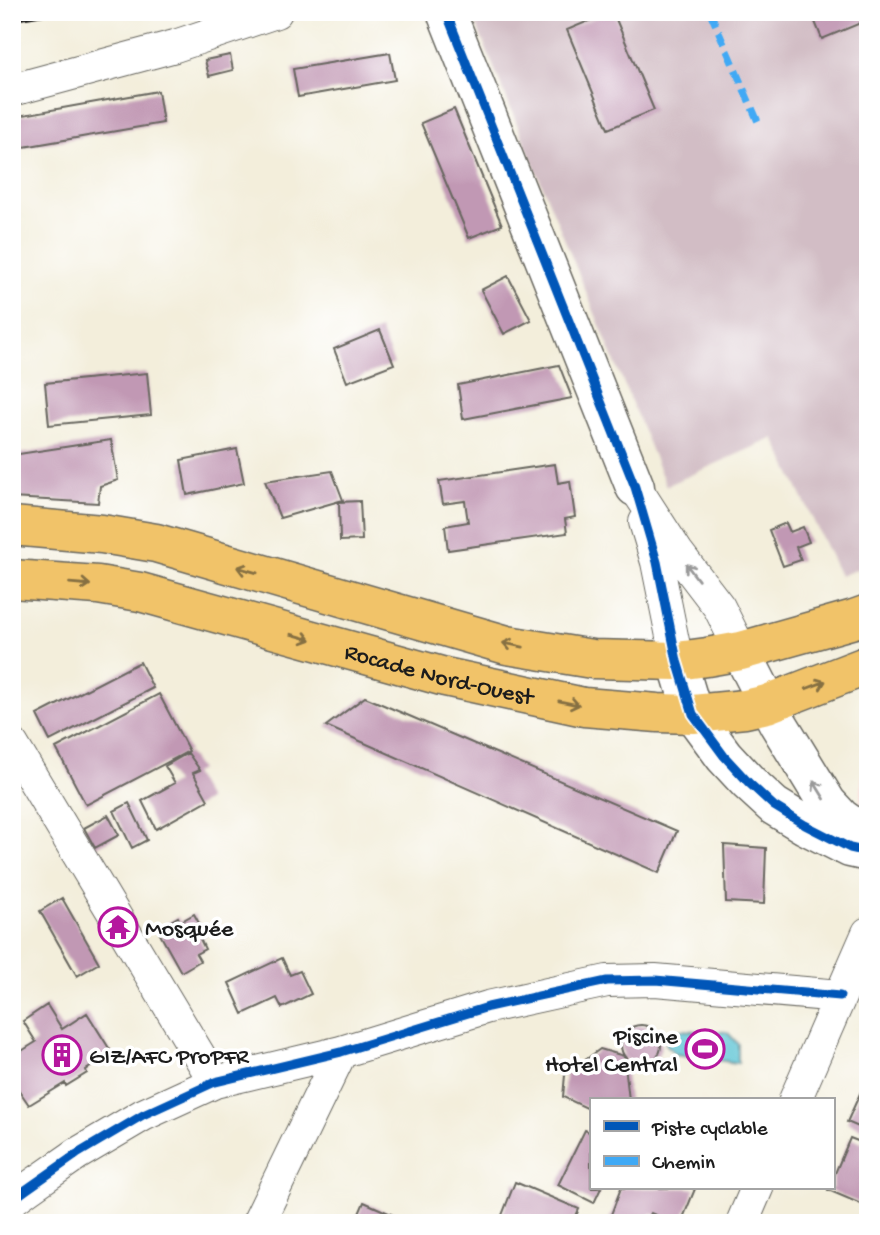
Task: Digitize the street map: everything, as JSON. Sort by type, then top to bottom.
[{"type":"main road","name":"Rocade Nord-Ouest","points":[[12,526],[102,534],[156,543],[507,645],[592,659],[677,661],[741,650],[868,614]]},
{"type":"main road","name":"Rocade Nord-Ouest","points":[[12,579],[98,585],[140,592],[445,677],[584,707],[693,714],[745,709],[767,704],[868,664]]},
{"type":"street","points":[[12,90],[175,46],[276,12]]},
{"type":"street","points":[[446,12],[635,487],[657,562],[677,661],[693,714],[724,756],[774,806],[850,848],[868,852]]},
{"type":"street","points":[[635,487],[677,552],[719,607],[767,704],[827,803],[841,818],[868,836]]},
{"type":"street","points":[[719,607],[741,621],[764,629],[814,630]]},
{"type":"street","points":[[12,744],[215,1082]]},
{"type":"street","points":[[796,1098],[868,933]]},
{"type":"street","points":[[12,1200],[78,1154],[143,1115],[215,1082],[341,1052],[488,1007],[607,981],[655,980],[840,996]]},
{"type":"street","points":[[258,1223],[341,1052]]},
{"type":"shaded area","points":[[471,12],[868,12],[868,565],[840,576],[774,438],[666,486]]},
{"type":"shaded area","points":[[868,716],[868,807],[860,804]]},
{"type":"water","name":"Piscine Hotel Central","points":[[675,1030],[727,1032],[738,1044],[738,1063],[675,1054],[666,1044],[666,1038]]},
{"type":"building","points":[[613,12],[654,110],[608,129],[567,30]]},
{"type":"building","points":[[811,12],[866,12],[868,20],[822,39]]},
{"type":"building","points":[[390,53],[395,80],[298,97],[293,69]]},
{"type":"building","points":[[230,55],[233,70],[209,76],[205,60]]},
{"type":"building","points":[[158,91],[163,123],[12,149],[12,117]]},
{"type":"building","points":[[454,109],[502,225],[469,238],[421,123]]},
{"type":"building","points":[[508,276],[531,320],[504,334],[481,290]]},
{"type":"building","points":[[380,330],[394,364],[347,382],[334,349]]},
{"type":"building","points":[[559,365],[572,398],[463,419],[458,385]]},
{"type":"building","points":[[147,373],[151,415],[49,425],[45,383]]},
{"type":"building","points":[[111,440],[118,480],[100,486],[98,503],[12,498],[12,455]]},
{"type":"building","points":[[237,449],[244,483],[187,495],[181,460]]},
{"type":"building","points":[[555,464],[558,483],[570,481],[575,517],[565,519],[567,533],[448,550],[445,526],[468,522],[465,501],[443,504],[439,481]]},
{"type":"building","points":[[332,471],[343,500],[280,518],[265,481]]},
{"type":"building","points":[[360,501],[362,540],[340,541],[339,502]]},
{"type":"building","points":[[786,523],[790,532],[803,527],[809,542],[796,547],[801,560],[783,566],[769,530]]},
{"type":"building","points":[[140,662],[153,688],[50,741],[37,715]]},
{"type":"building","points":[[159,694],[189,751],[86,805],[56,748]]},
{"type":"building","points":[[365,697],[677,831],[659,873],[326,726]]},
{"type":"building","points":[[188,753],[200,770],[193,773],[208,800],[156,829],[142,801],[175,783],[165,766]]},
{"type":"building","points":[[129,803],[147,840],[132,848],[114,811]]},
{"type":"building","points":[[108,815],[119,835],[95,848],[84,828]]},
{"type":"building","points":[[724,845],[766,848],[764,904],[726,902]]},
{"type":"building","points":[[62,898],[99,963],[77,976],[40,911]]},
{"type":"building","points":[[194,914],[206,936],[200,939],[205,949],[196,954],[200,961],[181,972],[157,929],[178,917],[180,922]]},
{"type":"building","points":[[282,958],[290,975],[300,971],[311,994],[282,1008],[277,998],[243,1014],[229,983]]},
{"type":"building","name":"GIZ/AFC ProPFR","points":[[47,1005],[62,1029],[87,1013],[112,1053],[86,1070],[87,1073],[29,1105],[12,1080],[12,1057],[36,1042],[23,1021]]},
{"type":"building","points":[[641,1025],[655,1031],[661,1045],[655,1059],[641,1065],[627,1059],[621,1045],[627,1031]]},
{"type":"building","points":[[600,1049],[624,1056],[629,1098],[590,1098],[590,1110],[563,1097],[565,1075]]},
{"type":"building","points":[[868,1076],[868,1131],[847,1122]]},
{"type":"building","points":[[585,1130],[590,1132],[590,1190],[600,1190],[594,1203],[558,1185]]},
{"type":"building","points":[[850,1138],[868,1145],[868,1207],[828,1190],[834,1190],[834,1176]]},
{"type":"building","points":[[515,1182],[579,1209],[573,1223],[499,1223]]},
{"type":"building","points":[[620,1190],[695,1190],[681,1223],[673,1223],[651,1213],[646,1223],[615,1223],[609,1220]]},
{"type":"building","points":[[364,1202],[411,1223],[355,1223]]},
{"type":"railway","points":[[12,19],[52,12]]},
{"type":"marked path","points":[[710,12],[759,124]]},
{"type":"cycle path","points":[[446,12],[635,487],[657,562],[677,661],[693,714],[724,756],[774,806],[850,848],[868,852]]},
{"type":"cycle path","points":[[12,1200],[77,1154],[143,1115],[215,1082],[341,1052],[488,1007],[607,981],[655,980],[840,996]]},
{"type":"place","name":"Mosquée","points":[[118,927]]},
{"type":"place","name":"Piscine Hotel Central","points":[[705,1049]]},
{"type":"place","name":"GIZ/AFC ProPFR","points":[[62,1055]]}]
